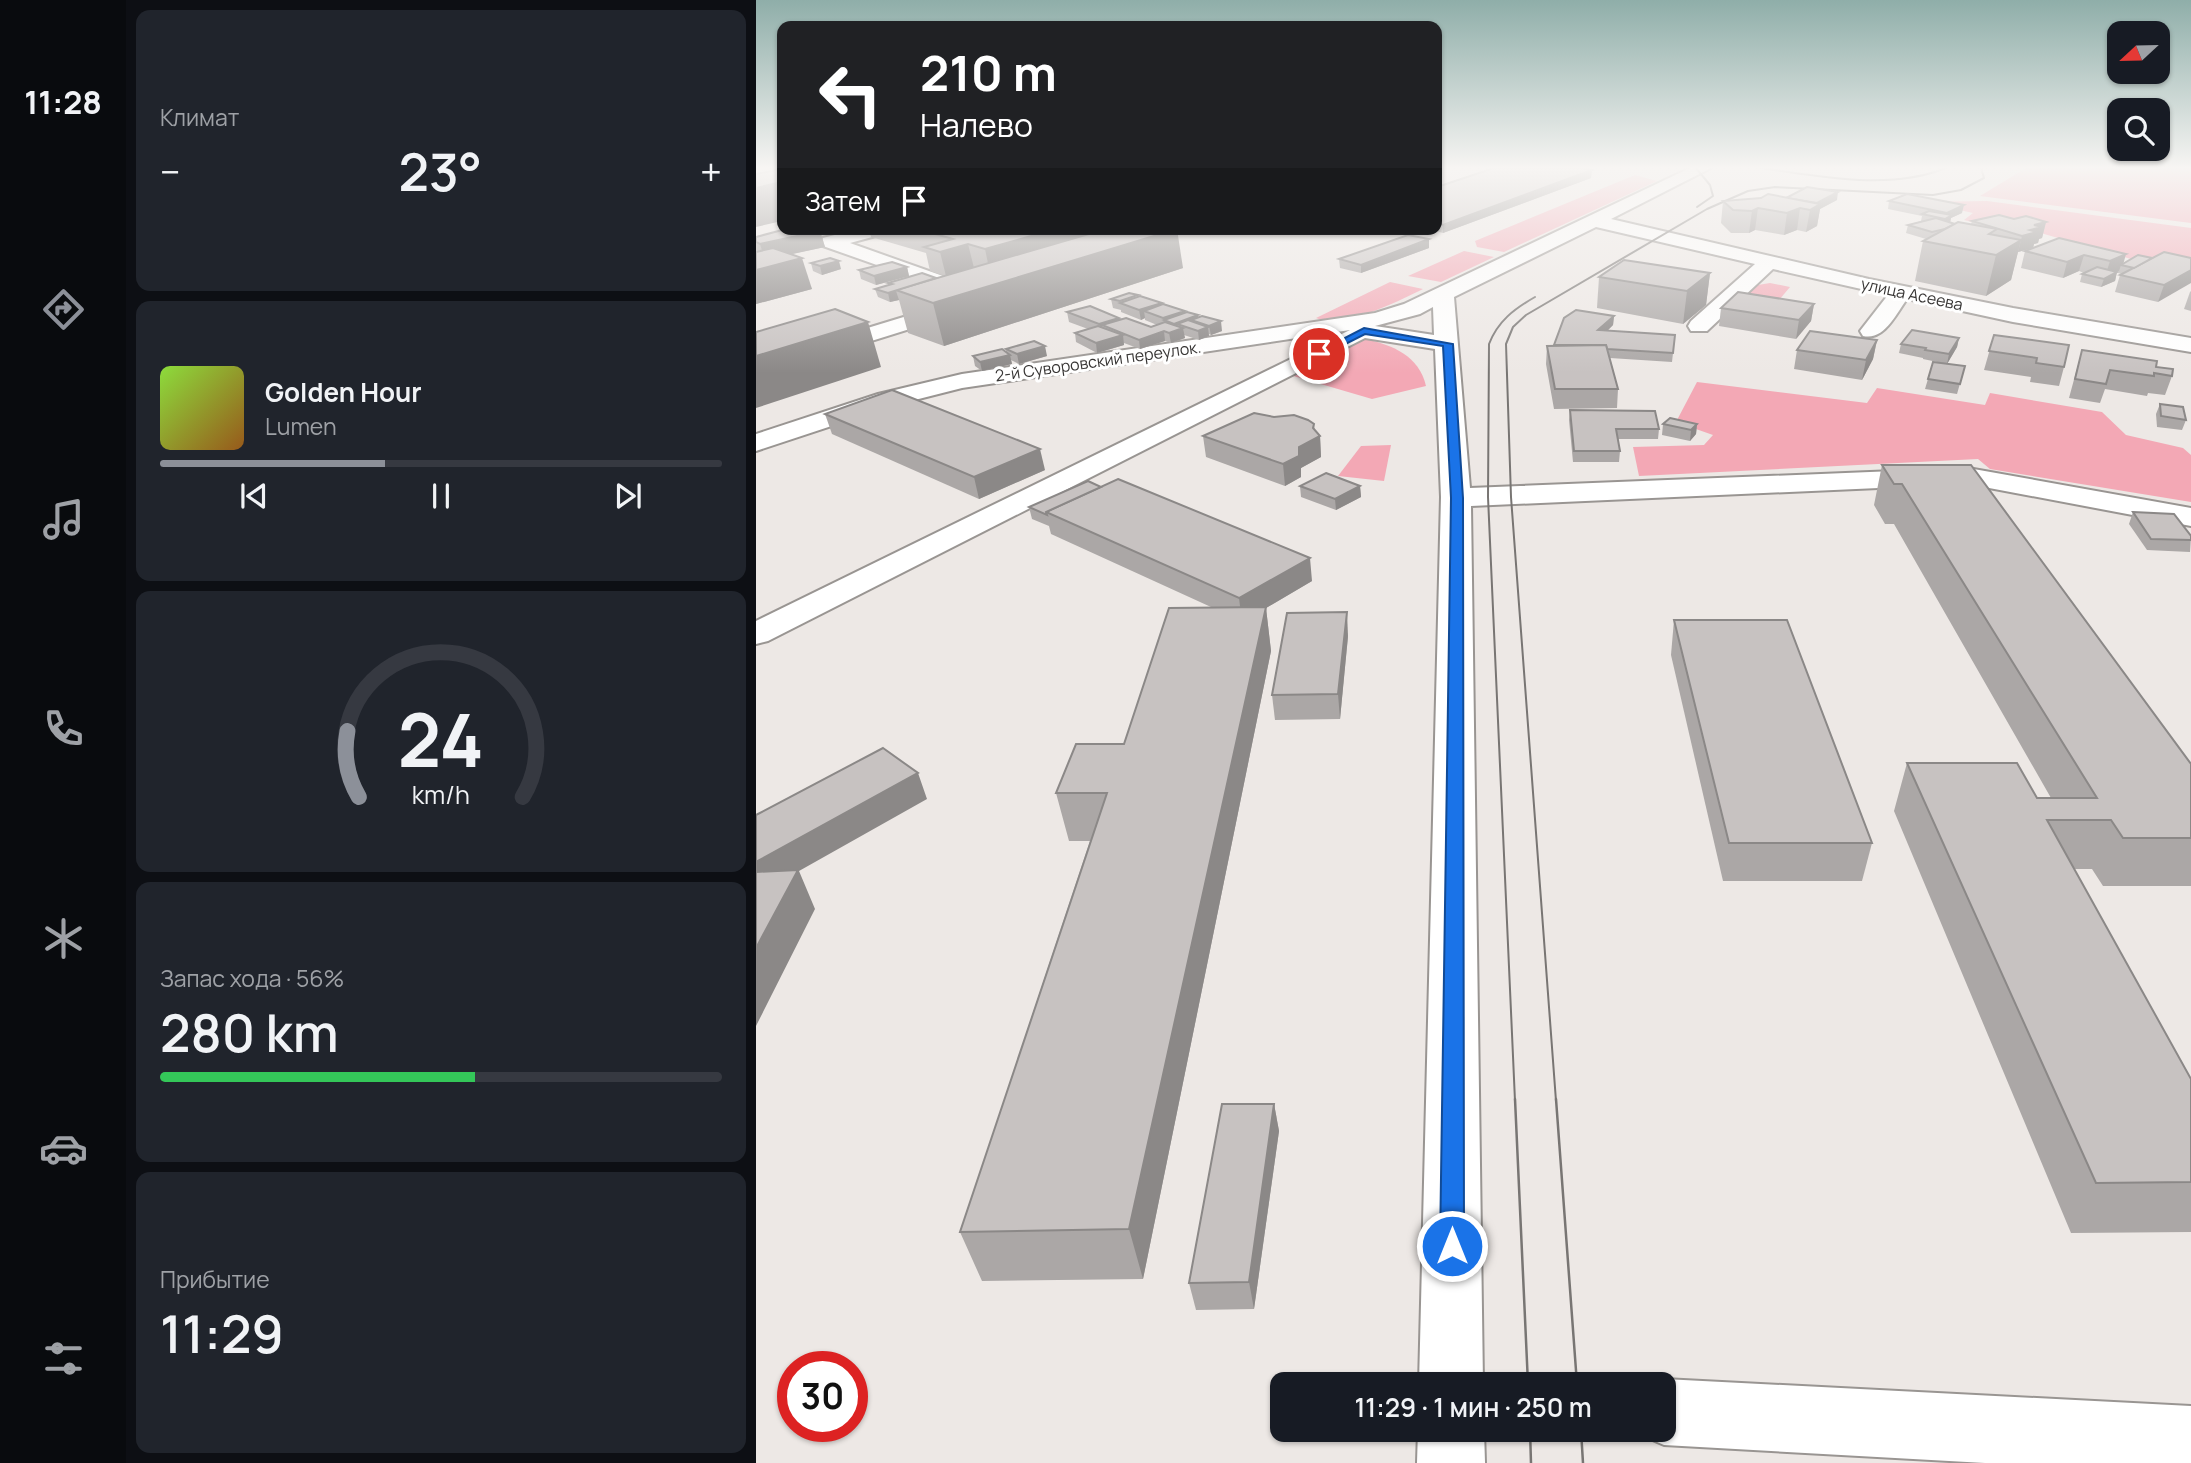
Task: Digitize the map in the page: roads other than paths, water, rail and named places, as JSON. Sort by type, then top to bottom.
[{"type":"street","points":[[852,236],[830,242],[942,282],[971,274]]},
{"type":"street","name":"2-й Суворовский переулок.","points":[[756,443],[887,399],[962,382],[1362,327],[1412,309],[1563,236]]},
{"type":"street","points":[[1597,243],[1613,236]]},
{"type":"street","name":"улица Асеева","points":[[1650,236],[1713,259],[1768,263],[2012,315],[2191,345]]},
{"type":"street","points":[[1699,326],[1768,263]]},
{"type":"street","points":[[888,286],[925,276]]},
{"type":"street","points":[[1871,331],[1902,292]]},
{"type":"street","points":[[1443,294],[1457,498],[1451,1372]]},
{"type":"street","points":[[756,370],[973,302]]},
{"type":"street","points":[[756,634],[1362,327],[1448,344]]},
{"type":"street","points":[[1457,498],[1968,477],[2191,517]]},
{"type":"street","points":[[1676,1413],[2153,1440],[2191,1439]]},
{"type":"street","points":[[1451,1442],[1451,1463]]},
{"type":"tram line","points":[[1556,1101],[1511,497],[1506,344],[1513,327],[1526,315],[1660,236]]},
{"type":"tram line","points":[[1515,1101],[1488,497],[1489,344],[1508,316],[1535,297]]},
{"type":"tram line","points":[[1515,1099],[1527,1372]]},
{"type":"tram line","points":[[1556,1099],[1576,1372]]},
{"type":"tram line","points":[[1530,1442],[1531,1463]]},
{"type":"tram line","points":[[1582,1442],[1583,1463]]}]
